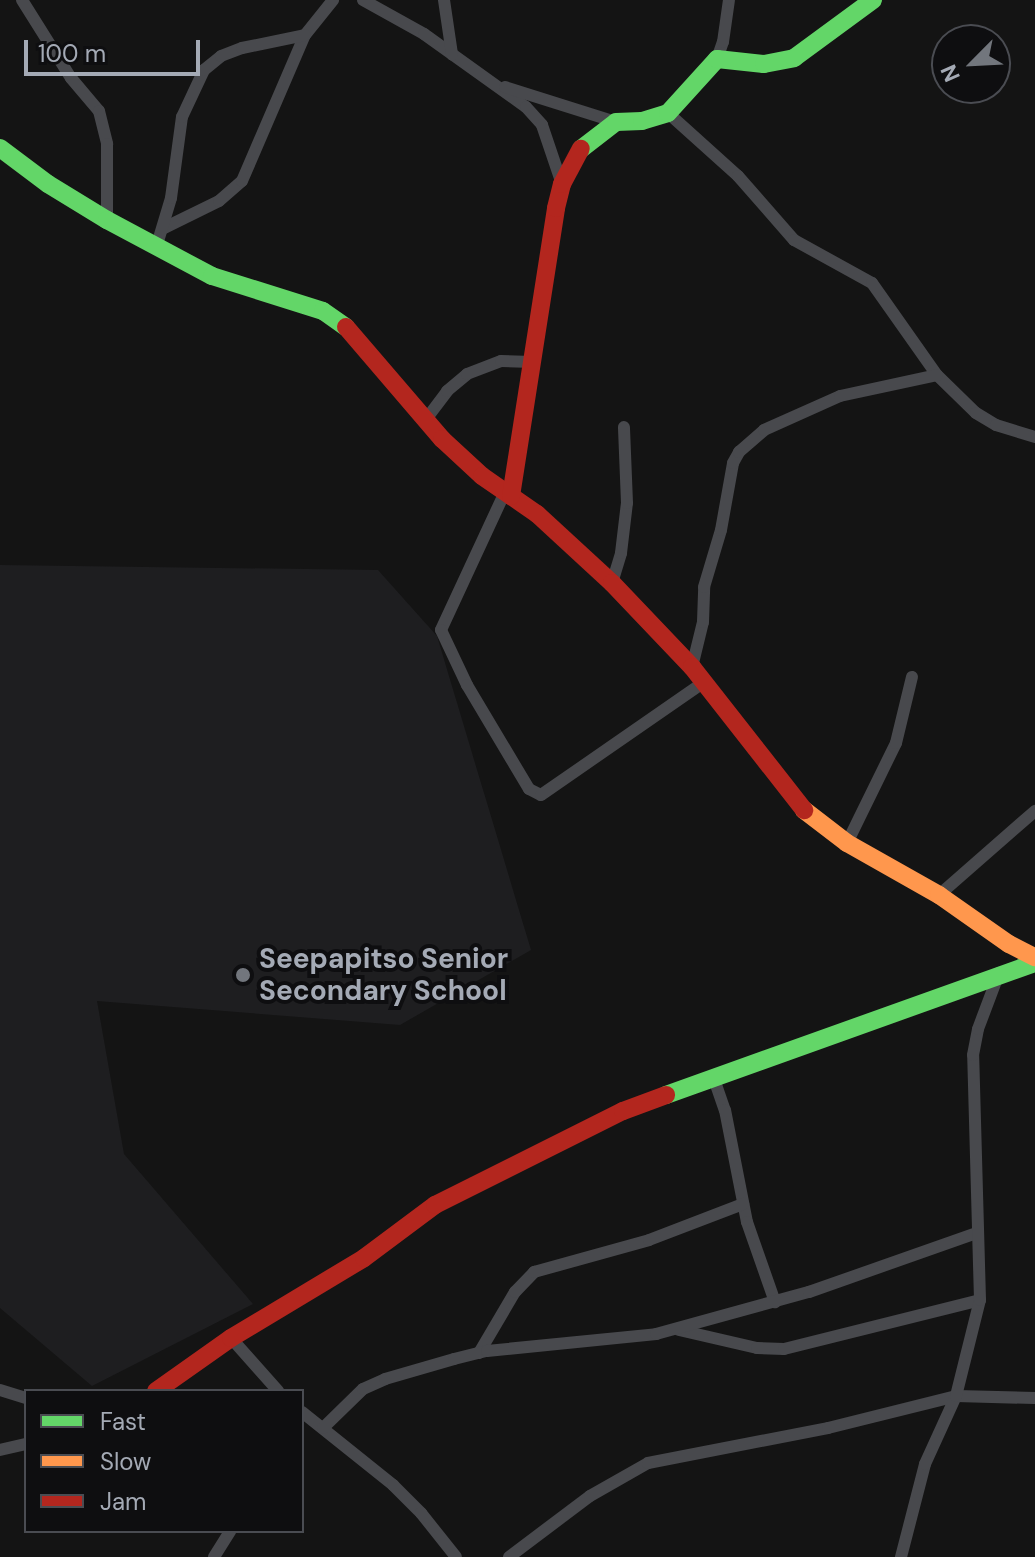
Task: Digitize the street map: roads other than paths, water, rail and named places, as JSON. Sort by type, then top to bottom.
[{"type":"street","points":[[22,0],[71,78],[99,111],[107,144],[107,220]]},
{"type":"street","points":[[164,228],[219,201],[242,181],[305,35],[333,0]]},
{"type":"street","points":[[363,0],[452,54],[526,107],[542,125],[562,184]]},
{"type":"street","points":[[444,0],[452,54]]},
{"type":"street","points":[[495,84],[616,122],[642,121],[668,113],[717,59],[729,0]]},
{"type":"street","points":[[717,59],[764,64],[794,58],[873,0]]},
{"type":"street","points":[[156,248],[164,228],[182,117],[204,70],[221,56],[242,48],[305,35]]},
{"type":"street","points":[[668,113],[738,176],[794,240],[872,283],[937,375],[976,413],[996,425],[1035,437]]},
{"type":"street","points":[[616,122],[581,147],[562,184],[508,494],[441,630],[467,685],[529,789],[541,795],[704,682]]},
{"type":"street","points":[[0,148],[107,220],[156,248],[238,287],[323,311],[351,333],[465,461],[537,514],[612,583],[692,667],[805,812],[847,843],[939,895],[1009,944],[1035,957]]},
{"type":"street","points":[[427,418],[447,391],[467,374],[501,361],[532,362]]},
{"type":"street","points":[[692,667],[703,622],[704,587],[721,530],[733,463],[739,452],[764,430],[840,396],[937,375]]},
{"type":"street","points":[[612,583],[621,553],[627,503],[624,427]]},
{"type":"street","points":[[847,843],[896,743],[912,677]]},
{"type":"street","points":[[939,895],[1035,811]]},
{"type":"street","points":[[159,1389],[231,1338],[364,1258],[435,1205],[623,1111],[999,973],[1035,963]]},
{"type":"street","points":[[901,1557],[910,1510],[925,1464],[956,1396],[980,1300],[974,1040],[999,973]]},
{"type":"street","points":[[713,1076],[725,1110],[743,1204],[775,1302]]},
{"type":"street","points":[[479,1353],[515,1292],[534,1272],[649,1240],[743,1204]]},
{"type":"street","points":[[323,1428],[347,1402],[385,1379],[479,1353],[611,1340],[674,1329],[775,1302],[977,1233]]},
{"type":"street","points":[[674,1329],[757,1348],[784,1349],[980,1300]]},
{"type":"street","points":[[231,1338],[276,1389]]},
{"type":"street","points":[[0,1390],[24,1397]]},
{"type":"street","points":[[509,1557],[590,1496],[648,1463],[828,1428],[956,1396],[1035,1398]]},
{"type":"street","points":[[304,1414],[393,1485],[421,1513],[456,1557]]},
{"type":"street","points":[[0,1450],[24,1444]]},
{"type":"street","points":[[214,1557],[229,1533]]},
{"type":"place","name":"Seepapitso Senior Secondary School","points":[[243,975]]}]
